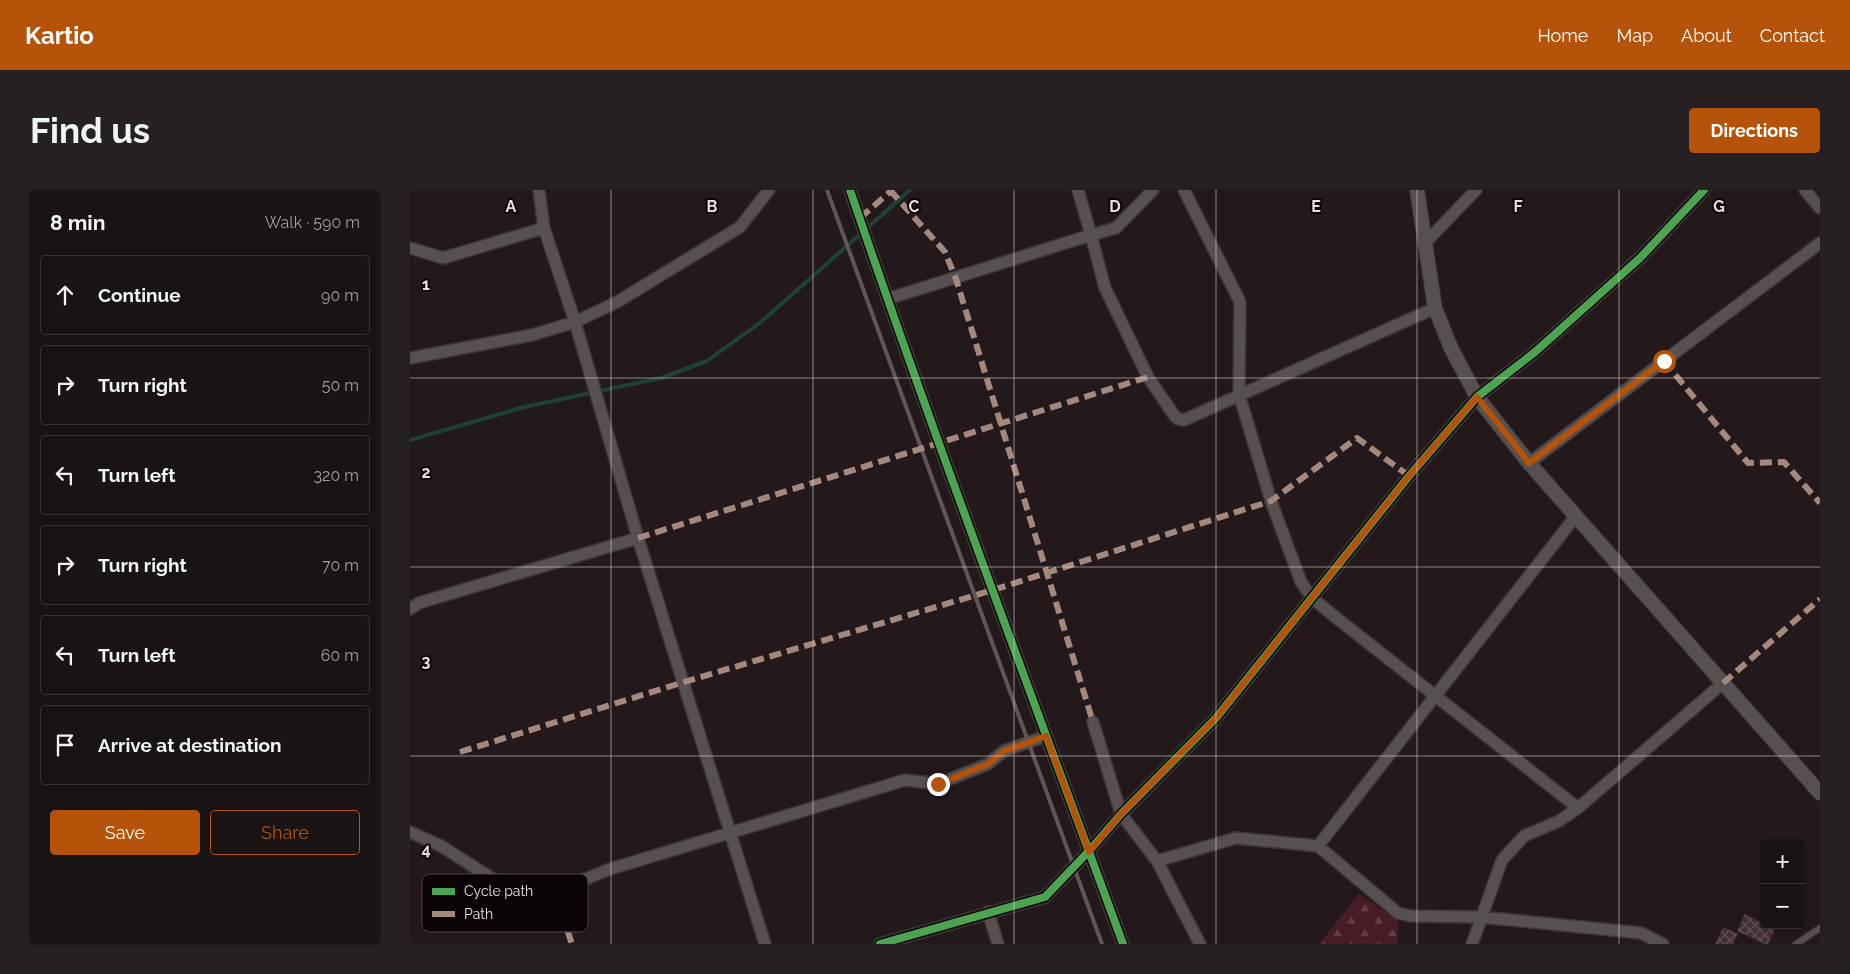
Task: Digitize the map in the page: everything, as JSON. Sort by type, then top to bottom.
[{"type":"street","points":[[539,190],[544,228],[575,322],[638,538],[766,944]]},
{"type":"street","points":[[410,358],[532,335],[575,322],[617,302],[740,227],[769,190]]},
{"type":"street","points":[[850,190],[887,299],[1123,944]]},
{"type":"street","points":[[1078,190],[1106,288],[1148,377],[1178,419],[1184,420],[1435,308]]},
{"type":"street","points":[[887,299],[1116,228],[1154,190]]},
{"type":"street","points":[[1184,190],[1240,302],[1239,394],[1271,501],[1301,582],[1312,598],[1578,808]]},
{"type":"street","points":[[1417,190],[1435,308],[1451,348],[1477,397],[1529,463],[1820,793]]},
{"type":"street","points":[[1425,243],[1476,190]]},
{"type":"street","points":[[880,944],[1045,897],[1089,852],[1121,814],[1216,718],[1409,476],[1477,397],[1535,352],[1640,258],[1704,190]]},
{"type":"street","points":[[1805,190],[1820,208]]},
{"type":"street","points":[[410,248],[443,258],[544,228]]},
{"type":"street","points":[[1529,463],[1820,243]]},
{"type":"street","points":[[1318,846],[1575,516]]},
{"type":"street","points":[[410,609],[419,603],[638,538]]},
{"type":"street","points":[[1472,944],[1502,860],[1524,836],[1559,821],[1578,808],[1723,684]]},
{"type":"street","points":[[1093,722],[1121,814],[1157,860],[1200,944]]},
{"type":"street","points":[[588,878],[610,869],[905,780],[938,784],[988,764],[1004,751],[1046,736]]},
{"type":"street","points":[[410,832],[441,846],[484,874]]},
{"type":"street","points":[[1157,860],[1236,838],[1318,846],[1398,913],[1410,916],[1482,917],[1641,933],[1663,944]]},
{"type":"street","points":[[988,912],[998,944]]},
{"type":"lane","points":[[1796,944],[1820,928]]},
{"type":"green space","points":[[1359,894],[1399,921],[1397,944],[1319,944]]},
{"type":"building","points":[[1745,914],[1760,922],[1760,929],[1775,929],[1768,944],[1737,931]]},
{"type":"building","points":[[1723,927],[1738,934],[1733,944],[1715,944]]},
{"type":"waterway","points":[[410,440],[524,407],[661,378],[707,361],[761,322],[910,190]]},
{"type":"railway","points":[[827,190],[1102,944]]},
{"type":"marked path","points":[[890,190],[945,252],[956,279],[1093,722]]},
{"type":"marked path","points":[[860,218],[892,190]]},
{"type":"marked path","points":[[1664,361],[1748,463],[1784,462],[1820,503]]},
{"type":"marked path","points":[[638,538],[1148,377]]},
{"type":"marked path","points":[[460,752],[684,682],[993,590],[1271,501],[1357,438],[1409,476]]},
{"type":"marked path","points":[[1723,683],[1820,599]]},
{"type":"marked path","points":[[568,932],[572,944]]},
{"type":"cycle path","points":[[850,190],[950,474],[1123,944]]},
{"type":"cycle path","points":[[880,944],[1045,897],[1121,814],[1216,718],[1409,476],[1477,397],[1535,352],[1640,258],[1704,190]]},
{"type":"route","points":[[938,784],[988,764],[1004,751],[1046,736],[1089,852],[1121,814],[1216,718],[1409,476],[1477,397],[1529,463],[1664,361]]}]
